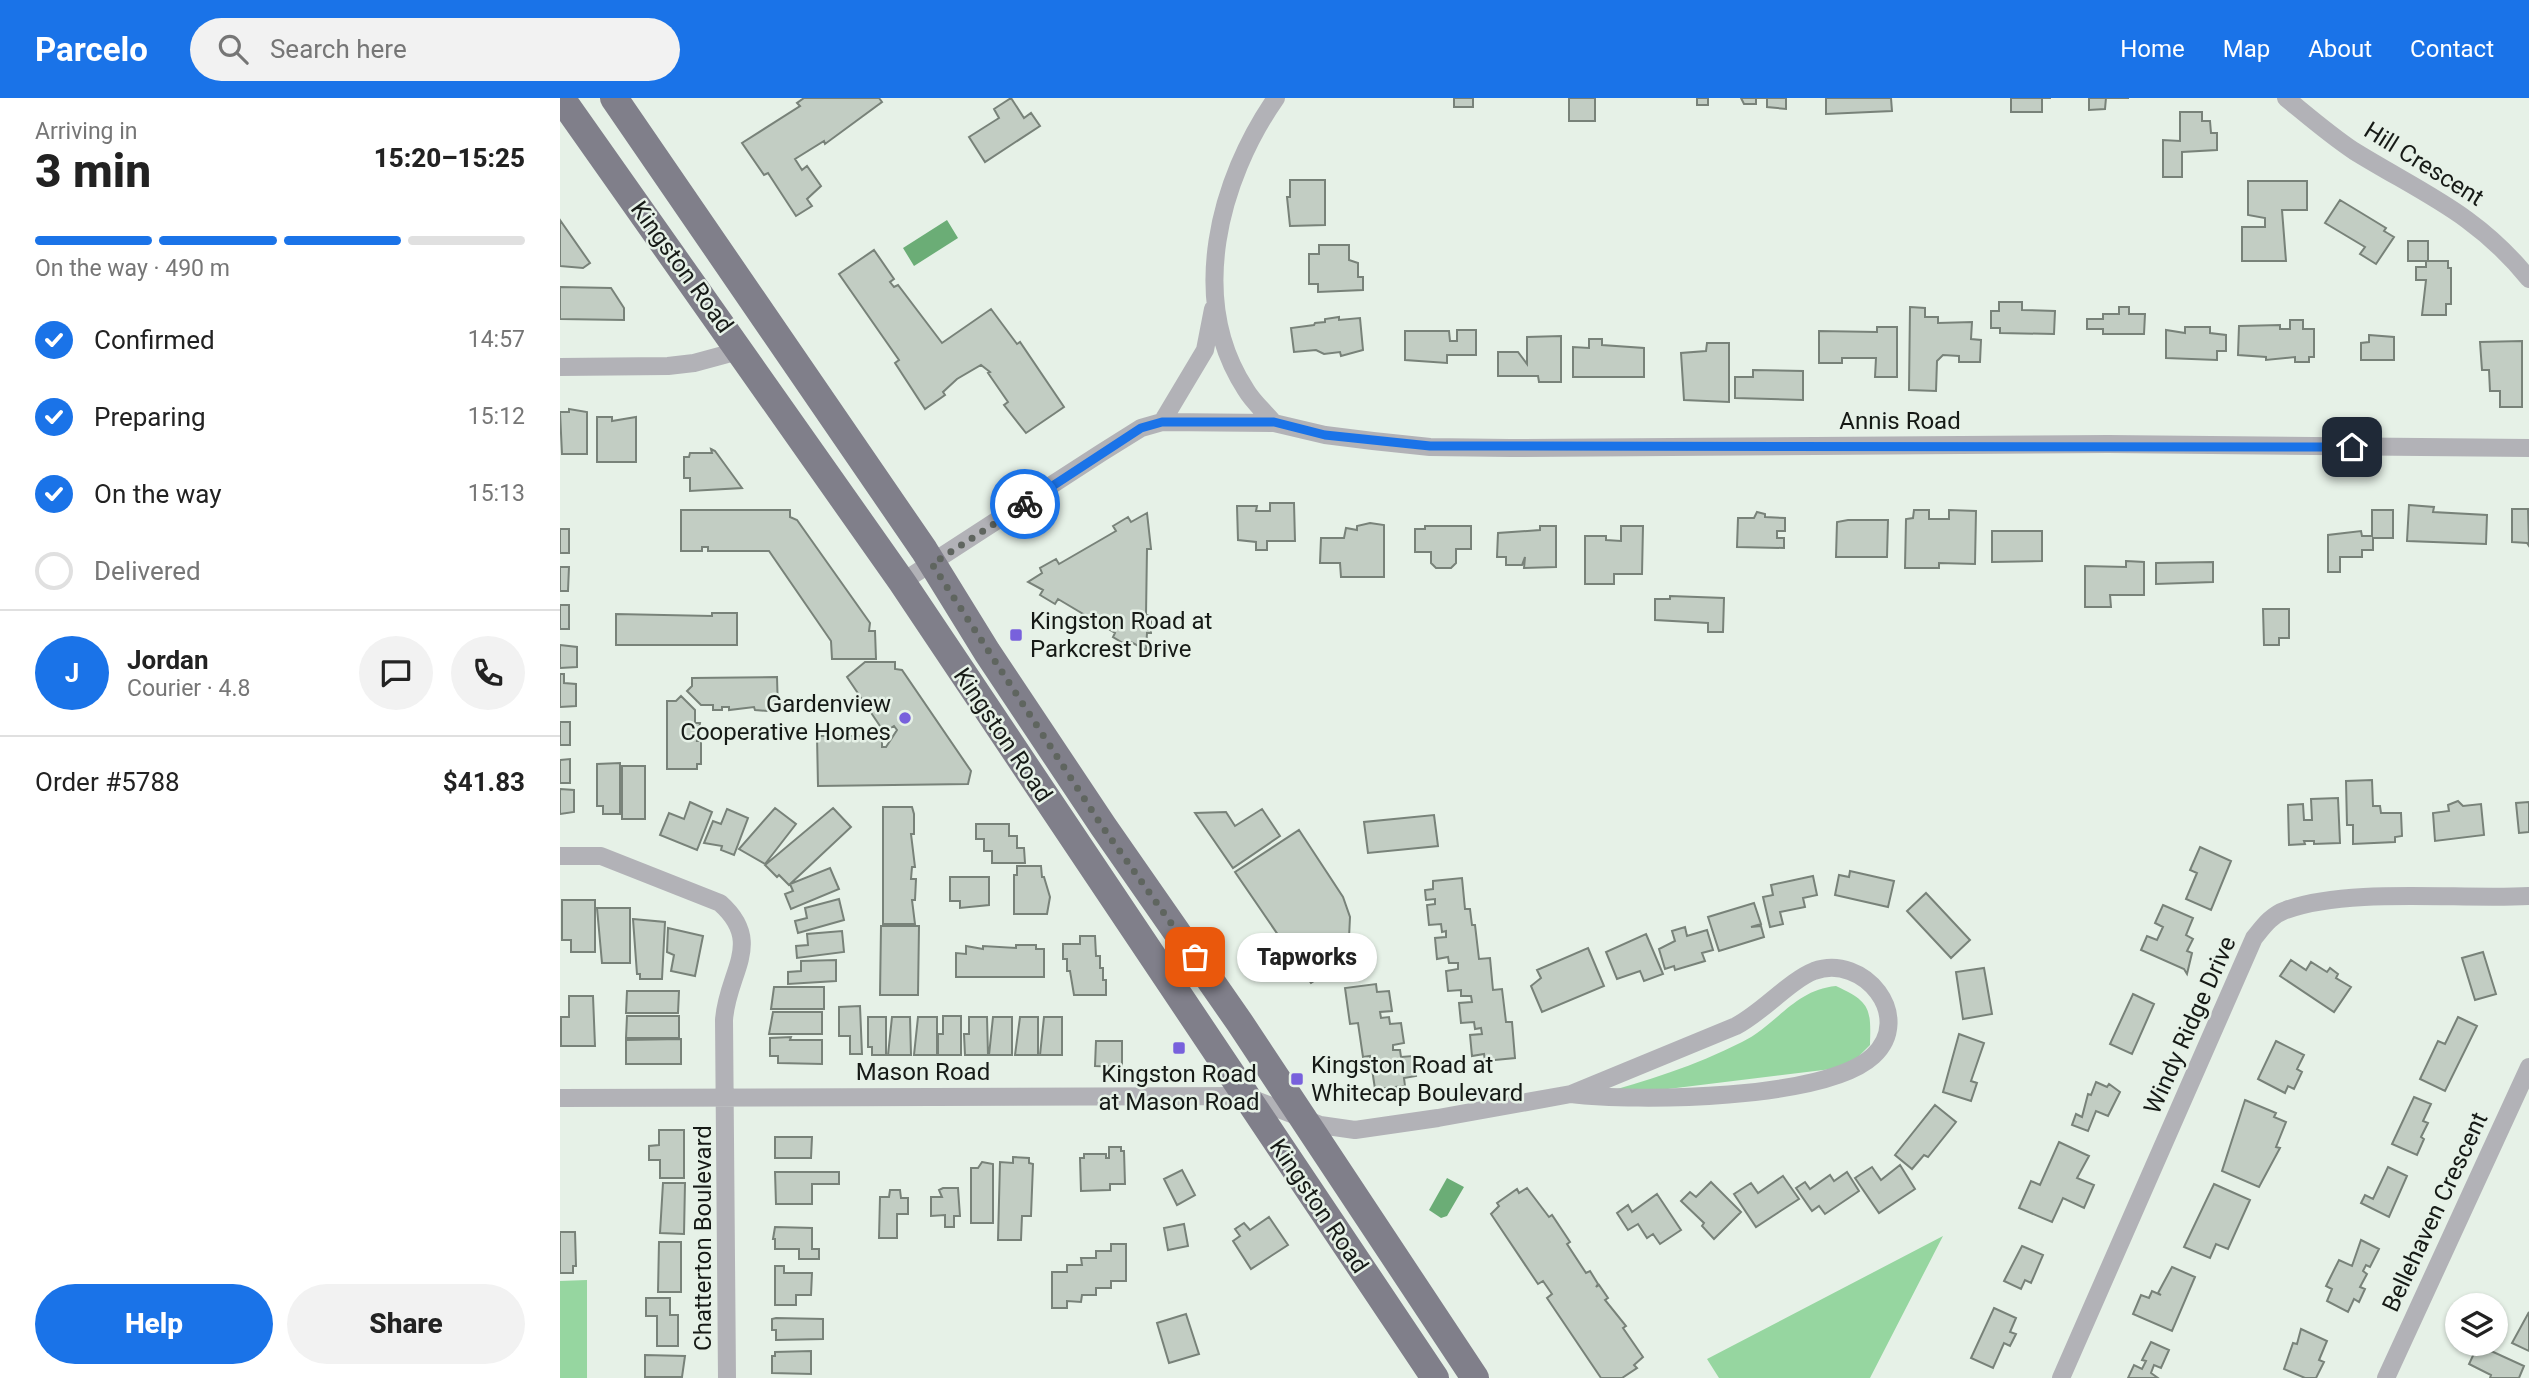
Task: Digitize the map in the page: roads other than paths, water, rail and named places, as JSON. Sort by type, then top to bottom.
[{"type":"main road","name":"Kingston Road","points":[[561,98],[742,350],[902,582],[1435,1378]]},
{"type":"main road","name":"Kingston Road","points":[[614,98],[932,564],[987,652],[1293,1116],[1475,1378]]},
{"type":"main road","points":[[951,657],[963,651],[987,652]]},
{"type":"street","points":[[902,582],[1141,428],[1162,422],[1205,350],[1215,300],[1218,238],[1224,202],[1235,171],[1276,98]]},
{"type":"street","name":"Hill Crescent","points":[[2286,98],[2352,150],[2443,201],[2484,230],[2529,279]]},
{"type":"street","points":[[1215,300],[1232,360],[1246,390],[1274,422]]},
{"type":"street","points":[[560,367],[668,366],[694,363],[742,350]]},
{"type":"street","name":"Annis Road","points":[[1162,422],[1274,422],[1325,435],[1430,446],[2108,444],[2529,448]]},
{"type":"street","name":"Chatterton Boulevard","points":[[560,856],[601,856],[720,903],[734,916],[743,934],[744,945],[725,1002],[727,1378]]},
{"type":"street","name":"Windy Ridge Drive","points":[[2061,1378],[2254,939],[2267,921],[2284,910],[2343,900],[2529,896]]},
{"type":"street","points":[[2510,897],[2529,911]]},
{"type":"street","points":[[1815,971],[1850,971],[1860,974],[1879,992],[1889,1015],[1886,1041],[1875,1055],[1853,1070],[1813,1084],[1642,1100],[1571,1094],[1754,1017],[1797,981],[1815,971]]},
{"type":"street","name":"Bellehaven Crescent","points":[[2386,1378],[2529,1068]]},
{"type":"street","name":"Mason Road","points":[[560,1098],[1245,1096],[1320,1125],[1355,1130],[1511,1107],[1571,1094]]},
{"type":"place","name":"Kingston Road at Parkcrest Drive","points":[[1016,635]]},
{"type":"place","name":"Gardenview Cooperative Homes","points":[[905,718]]},
{"type":"place","name":"Tapworks","points":[[1195,957]]},
{"type":"place","name":"Kingston Road at Mason Road","points":[[1179,1048]]},
{"type":"place","name":"Kingston Road at Whitecap Boulevard","points":[[1297,1079]]}]
